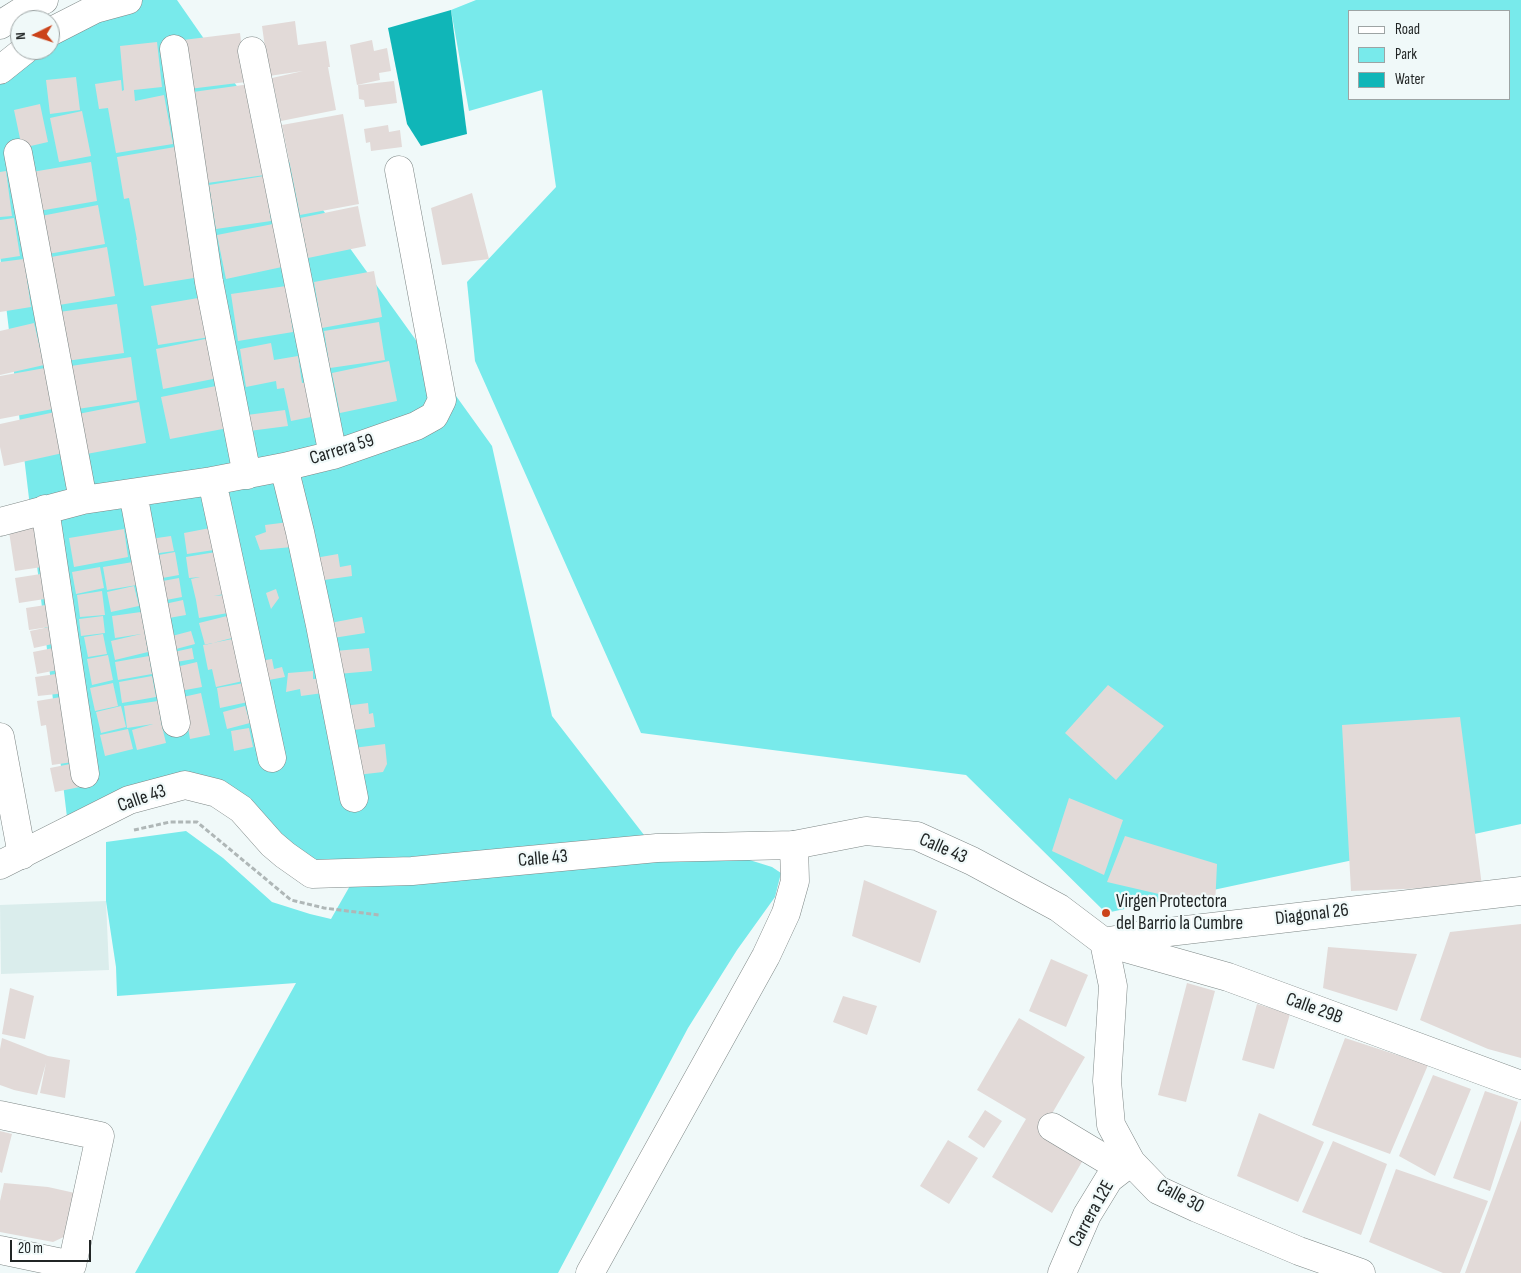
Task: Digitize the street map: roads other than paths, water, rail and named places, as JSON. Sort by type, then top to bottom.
[{"type":"street","points":[[0,25],[44,0]]},
{"type":"street","points":[[60,27],[96,9],[128,0]]},
{"type":"street","points":[[174,49],[209,282],[247,475]]},
{"type":"street","points":[[252,51],[333,455]]},
{"type":"street","points":[[0,70],[12,60]]},
{"type":"street","points":[[18,153],[83,500]]},
{"type":"street","name":"Carrera 59","points":[[0,522],[83,500],[212,481],[284,467],[333,455],[416,426],[434,416],[442,400],[399,170]]},
{"type":"street","points":[[284,467],[320,625],[354,798]]},
{"type":"street","points":[[212,481],[272,758]]},
{"type":"street","points":[[133,493],[176,723]]},
{"type":"street","points":[[45,509],[85,774]]},
{"type":"street","points":[[0,737],[11,860]]},
{"type":"street","name":"Calle 43","points":[[11,860],[129,800],[185,785],[217,793],[241,809],[272,844],[312,874],[412,871],[657,848],[794,845],[866,831],[917,836],[972,861],[1060,908],[1104,942]]},
{"type":"street","points":[[590,1273],[766,956],[786,912],[795,880],[794,845]]},
{"type":"street","name":"Diagonal 26","points":[[1104,942],[1142,935],[1521,891]]},
{"type":"street","name":"Calle 29B","points":[[1104,942],[1228,977],[1521,1085]]},
{"type":"street","name":"Calle 30","points":[[1104,942],[1113,986],[1107,1081],[1111,1125],[1127,1166],[1158,1190],[1197,1208],[1361,1273]]},
{"type":"street","points":[[0,1115],[100,1136],[72,1265],[0,1250]]},
{"type":"street","points":[[1052,1127],[1127,1166]]},
{"type":"street","name":"Carrera 12E","points":[[1062,1273],[1087,1215],[1109,1179],[1127,1166]]},
{"type":"water","points":[[451,10],[467,134],[421,146],[407,124],[388,28]]},
{"type":"place","name":"Virgen Protectora del Barrio la Cumbre","points":[[1106,913]]}]
